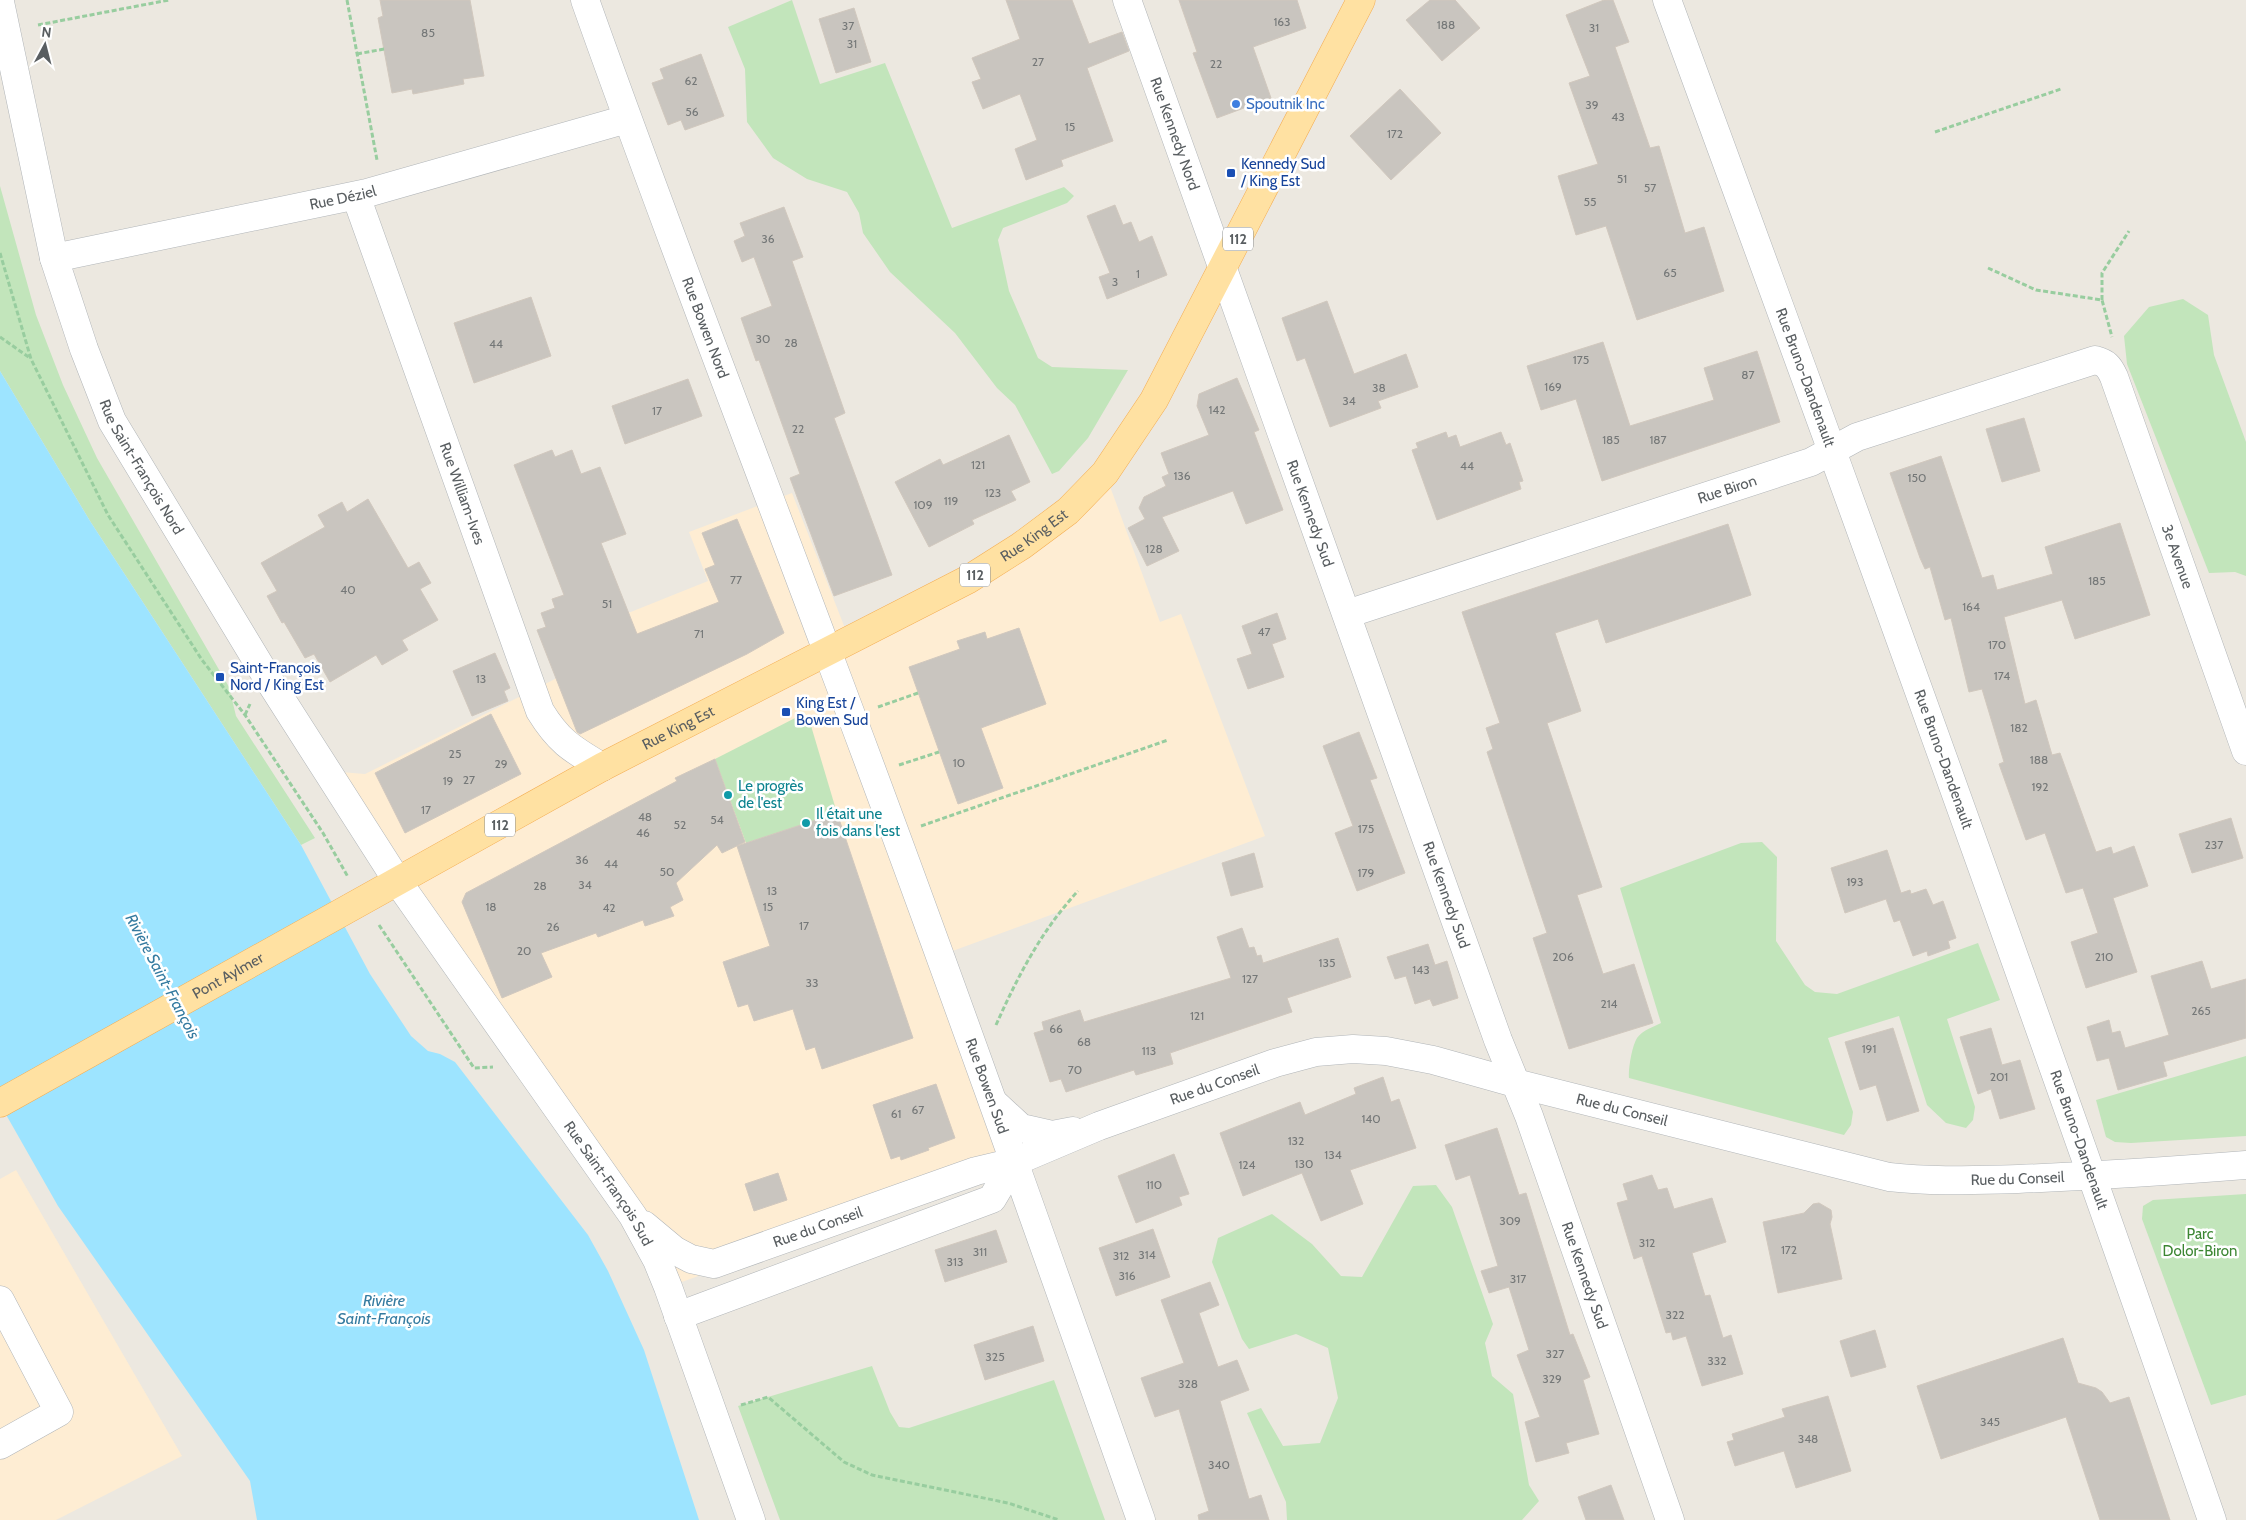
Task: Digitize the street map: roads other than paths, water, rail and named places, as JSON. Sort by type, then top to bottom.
[{"type":"main road","name":"Rue King Est","points":[[398,882],[602,767],[828,653],[969,579],[1028,540],[1084,497],[1105,474],[1154,400],[1361,0]]},
{"type":"main road","name":"Pont Aylmer","points":[[0,1103],[398,882]]},
{"type":"street","name":"Rue Bowen Nord","points":[[585,0],[627,119],[828,653]]},
{"type":"street","name":"Rue Kennedy Nord","points":[[1127,0],[1223,268]]},
{"type":"street","name":"Rue Bruno-Dandenault","points":[[1667,0],[1832,450],[2092,1175],[2212,1520]]},
{"type":"street","name":"Rue Saint-François Nord","points":[[0,2],[54,258],[84,349],[112,421],[265,674],[398,882]]},
{"type":"street","name":"Rue Déziel","points":[[54,258],[356,196],[627,119]]},
{"type":"street","name":"Rue William-Ives","points":[[356,196],[540,711],[552,731],[566,746],[602,767]]},
{"type":"street","name":"Rue Kennedy Sud","points":[[1223,268],[1670,1520]]},
{"type":"street","name":"Rue Biron","points":[[1347,614],[1811,462],[1857,437],[2085,362],[2095,360],[2107,365]]},
{"type":"street","name":"3e Avenue","points":[[2107,365],[2246,751]]},
{"type":"street","name":"Rue Bowen Sud","points":[[828,653],[1014,1162],[1141,1520]]},
{"type":"street","name":"Rue Saint-François Sud","points":[[398,882],[633,1216],[657,1260],[751,1520]]},
{"type":"street","name":"Rue du Conseil","points":[[633,1216],[674,1250],[691,1259],[714,1264],[976,1171],[1014,1162],[1099,1126],[1275,1063],[1316,1052],[1353,1049],[1386,1051],[1433,1060],[1515,1083],[1890,1177],[1919,1181],[2092,1175],[2246,1166]]},
{"type":"street","points":[[992,1102],[1021,1128],[1052,1135],[1099,1126]]},
{"type":"street","points":[[678,1316],[992,1199],[1014,1162]]},
{"type":"street","points":[[0,1300],[59,1412],[0,1445]]},
{"type":"water","name":"Rivière Saint-François","points":[[0,371],[90,521],[301,845],[370,974],[411,1036],[428,1051],[440,1054],[455,1062],[588,1235],[608,1271],[644,1350],[699,1520],[257,1520],[250,1481],[58,1206],[0,1104]]},
{"type":"place","name":"Spoutnik Inc","points":[[1236,104]]},
{"type":"place","name":"Kennedy Sud / King Est","points":[[1231,173]]},
{"type":"place","name":"Saint-François Nord / King Est","points":[[220,677]]},
{"type":"place","name":"King Est / Bowen Sud","points":[[786,712]]},
{"type":"place","name":"Le progrès de l'est","points":[[728,795]]},
{"type":"place","name":"Il était une fois dans l'est","points":[[806,823]]},
{"type":"park label","name":"Parc Dolor-Biron","points":[[2200,1242]]}]
